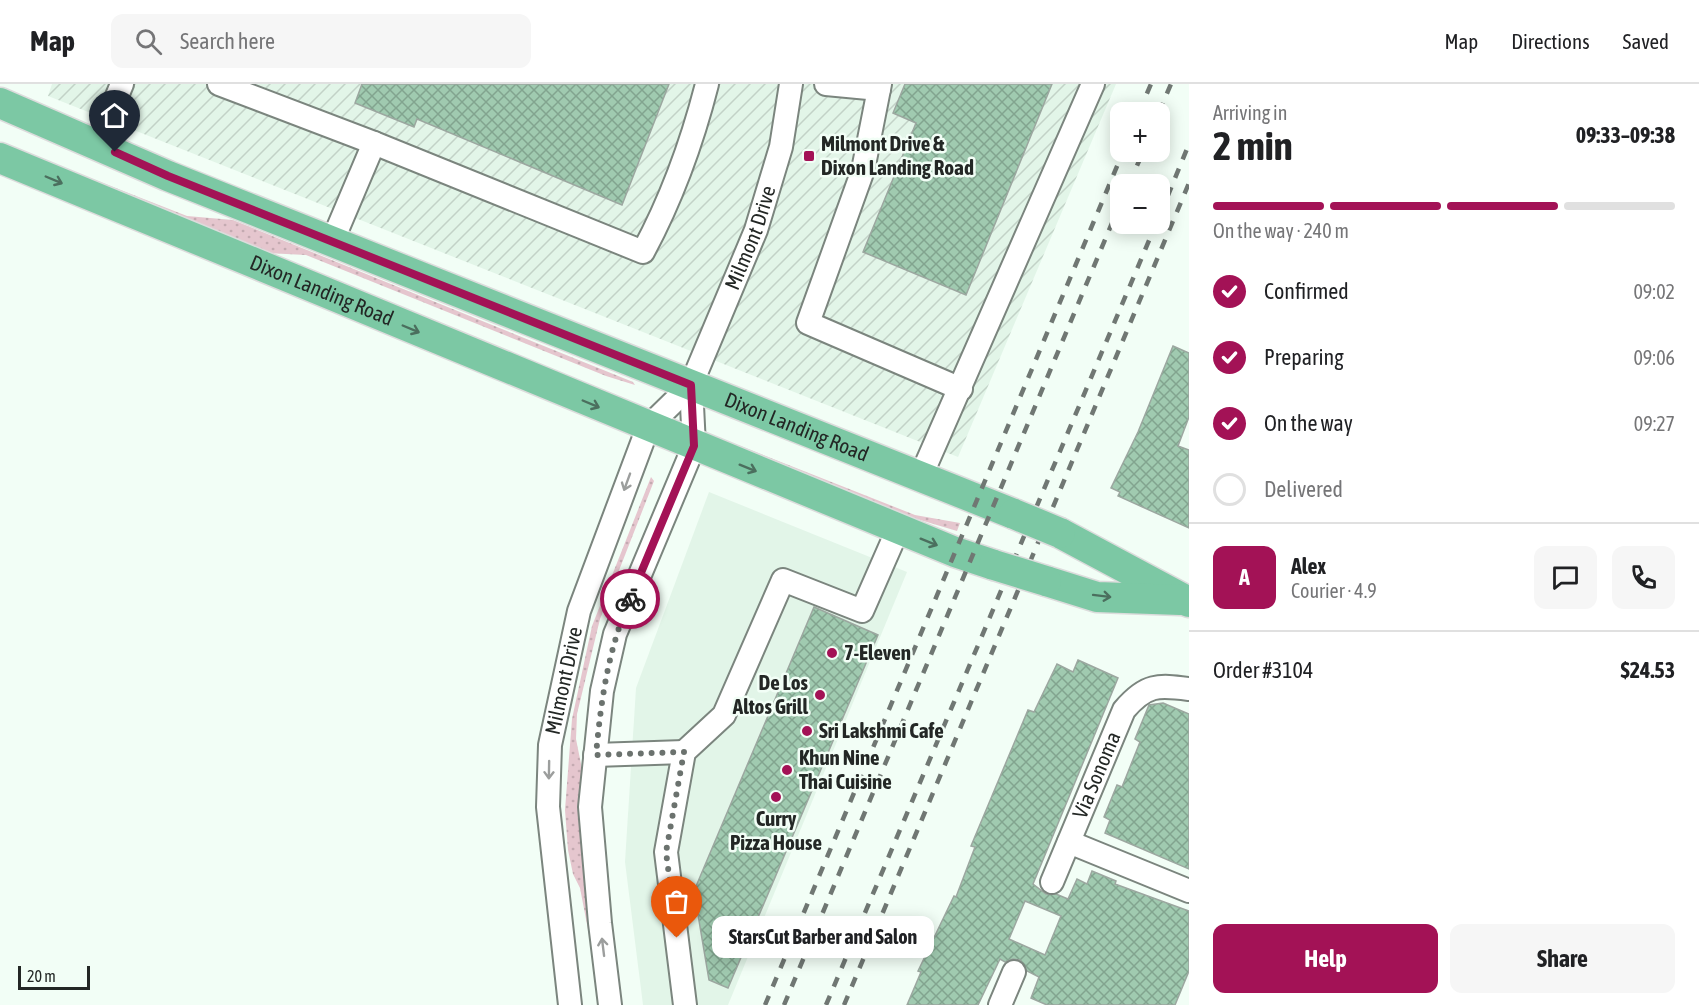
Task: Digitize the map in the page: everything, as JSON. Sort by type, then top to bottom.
[{"type":"main road","name":"Dixon Landing Road","points":[[0,103],[168,176],[1014,513],[1060,533],[1187,601]]},
{"type":"main road","name":"Dixon Landing Road","points":[[0,158],[694,446],[898,529],[994,565],[1097,597],[1187,601]]},
{"type":"street","points":[[97,144],[122,84]]},
{"type":"street","points":[[219,84],[374,143],[643,252],[668,205],[698,120],[707,84]]},
{"type":"street","name":"Milmont Drive","points":[[570,1005],[548,807],[550,744],[579,611],[648,427],[691,385],[756,230],[781,147],[791,84]]},
{"type":"street","points":[[826,84],[879,87],[863,170],[808,323],[961,389]]},
{"type":"street","points":[[921,476],[1093,84]]},
{"type":"street","points":[[332,242],[374,143]]},
{"type":"street","name":"Milmont Drive","points":[[610,1005],[590,807],[602,691],[615,634],[694,446],[691,385]]},
{"type":"street","points":[[685,1005],[666,852],[684,752],[724,715],[783,580],[862,611],[898,529]]},
{"type":"street","name":"Via Sonoma","points":[[1052,882],[1124,710],[1137,694],[1159,685],[1189,689]]},
{"type":"street","points":[[596,755],[684,752]]},
{"type":"street","points":[[1069,842],[1189,891]]},
{"type":"street","points":[[1000,1005],[1014,972]]},
{"type":"shaded area","points":[[52,84],[1116,84],[958,457],[48,96]]},
{"type":"shaded area","points":[[24,152],[187,216],[233,220],[633,382],[635,385],[606,376],[306,255],[266,253]]},
{"type":"shaded area","points":[[738,445],[915,515],[960,523],[957,531],[910,517],[739,449]]},
{"type":"shaded area","points":[[651,477],[654,481],[600,619],[577,714],[576,739],[581,764],[582,809],[595,966],[580,888],[573,874],[568,850],[565,810],[572,719],[592,626]]},
{"type":"shaded area","points":[[709,492],[907,572],[728,1005],[643,1005],[625,862],[636,688]]},
{"type":"building","points":[[362,84],[669,84],[622,205],[417,119],[414,127],[355,103]]},
{"type":"building","points":[[905,84],[1052,84],[966,295],[863,252],[916,123],[893,113]]},
{"type":"building","points":[[1173,346],[1189,353],[1189,417],[1178,446],[1189,450],[1189,528],[1118,496],[1120,492],[1111,488],[1138,432]]},
{"type":"building","points":[[814,607],[878,635],[728,988],[709,980],[694,891]]},
{"type":"building","points":[[1078,660],[1118,678],[1033,884],[1046,894],[1056,894],[1068,899],[1077,879],[1087,884],[1092,871],[1116,881],[1115,884],[1189,911],[1189,971],[1175,1005],[1047,1005],[1031,998],[1039,977],[1027,971],[1020,960],[1013,959],[1005,962],[1000,959],[978,1005],[907,1005],[921,972],[918,971],[954,896],[956,897],[975,847],[971,846],[1028,710],[1034,712],[1057,664],[1073,672]],"holes":[[[1025,901],[1061,916],[1045,955],[1009,939]]]},
{"type":"building","points":[[1163,703],[1189,714],[1189,869],[1105,833],[1110,820],[1104,817],[1117,785],[1122,787],[1140,742],[1135,739],[1149,705]]},
{"type":"railway","points":[[1143,102],[1151,84]]},
{"type":"railway","points":[[1163,102],[1171,84]]},
{"type":"railway","points":[[1170,191],[1189,144]]},
{"type":"railway","points":[[765,1005],[1119,162]]},
{"type":"railway","points":[[1133,174],[1139,162]]},
{"type":"railway","points":[[844,1005],[1189,183]]},
{"type":"railway","points":[[784,1005],[1110,228]]},
{"type":"railway","points":[[826,1005],[1152,234]]},
{"type":"way so far","points":[[630,599],[615,634],[602,691],[596,755],[684,752],[666,852],[677,938]]},
{"type":"place","name":"Milmont Drive & Dixon Landing Road","points":[[809,156]]},
{"type":"place","name":"7-Eleven","points":[[832,653]]},
{"type":"place","name":"De Los Altos Grill","points":[[820,695]]},
{"type":"place","name":"Sri Lakshmi Cafe","points":[[807,731]]},
{"type":"place","name":"Khun Nine Thai Cuisine","points":[[787,770]]},
{"type":"place","name":"Curry Pizza House","points":[[776,797]]},
{"type":"place","name":"StarsCut Barber and Salon","points":[[677,938]]},
{"type":"route","points":[[115,152],[168,176],[691,385],[694,446],[630,599]]}]
